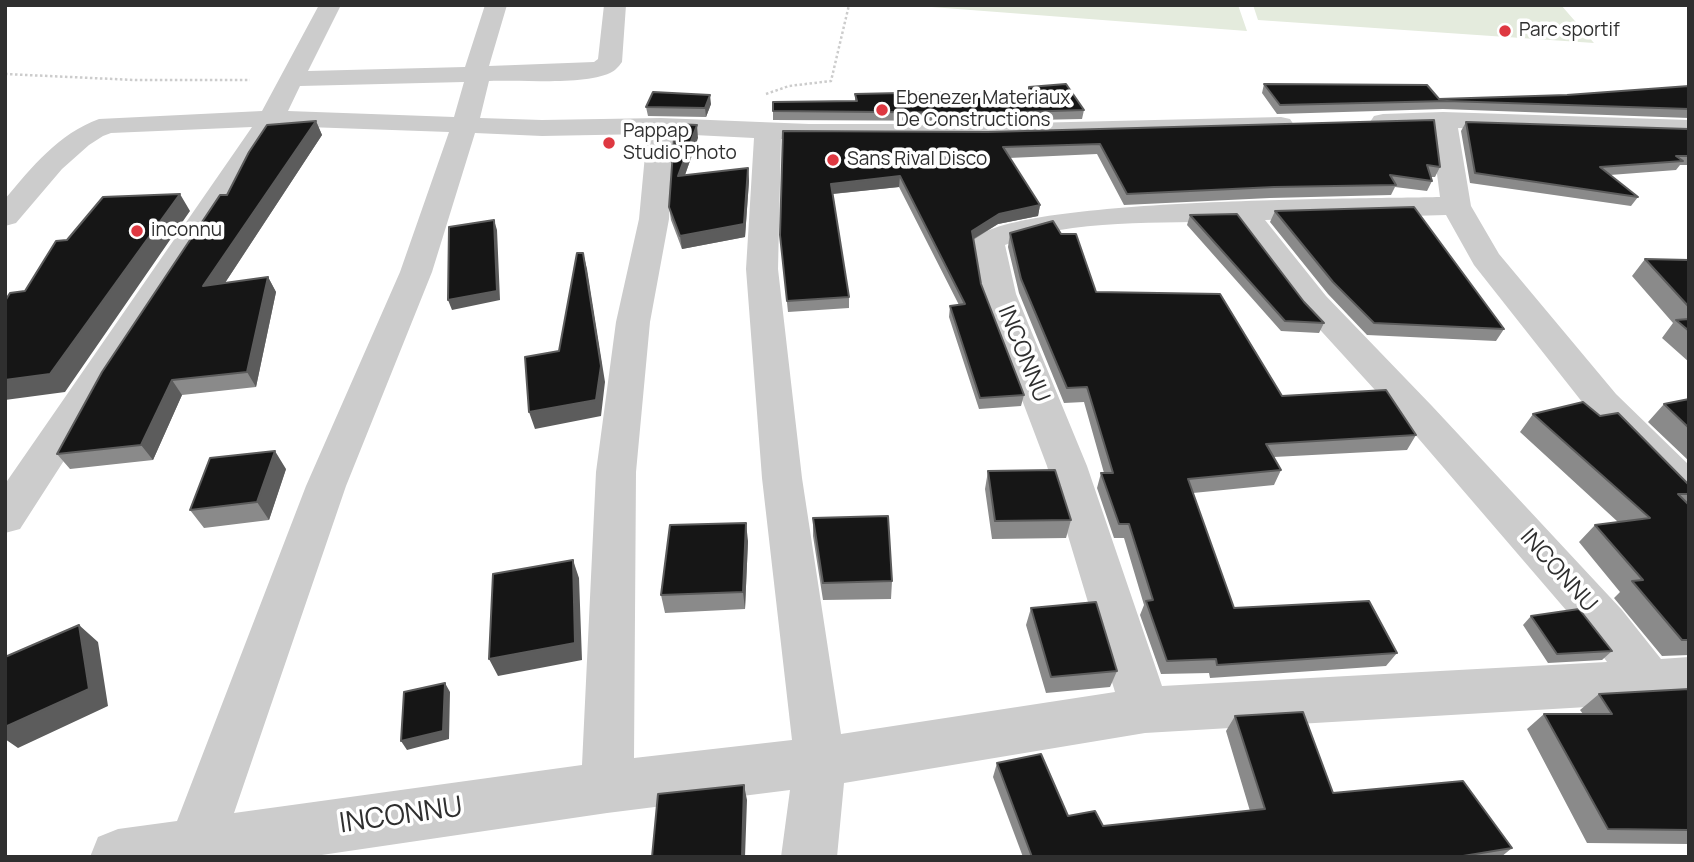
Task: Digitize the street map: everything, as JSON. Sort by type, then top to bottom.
[{"type":"street","points":[[5,517],[271,118],[330,5]]},
{"type":"street","points":[[195,846],[326,486],[416,272],[465,124],[477,83],[475,74],[496,5]]},
{"type":"street","points":[[290,79],[587,71],[602,68],[610,62],[615,5]]},
{"type":"street","points":[[5,217],[76,139],[92,129],[108,125],[271,118],[542,128],[660,126],[987,132],[1305,124]]},
{"type":"street","points":[[1360,122],[1443,120],[1689,128]]},
{"type":"street","points":[[1443,120],[1456,206],[1485,258],[1586,383],[1689,491]]},
{"type":"street","points":[[607,787],[616,472],[633,322],[654,219],[660,126]]},
{"type":"street","points":[[768,130],[762,269],[782,478],[820,762],[809,857]]},
{"type":"street","name":"INCONNU","points":[[1145,710],[1067,466],[999,294],[989,241],[1016,228],[1085,219],[1243,211],[1456,206]]},
{"type":"street","name":"INCONNU","points":[[1243,211],[1322,312],[1419,415],[1606,624],[1669,680]]},
{"type":"street","name":"INCONNU","points":[[118,857],[607,787],[820,762],[1145,710],[1669,680]]},
{"type":"path","points":[[711,128],[780,85],[807,85],[831,81],[849,5]]},
{"type":"path","points":[[5,74],[135,80],[290,79]]},
{"type":"shaded area","points":[[905,5],[1238,5],[1247,31]]},
{"type":"shaded area","name":"Parc sportif","points":[[1253,5],[1561,5],[1594,43],[1258,20]]},
{"type":"building","points":[[1066,84],[1084,110],[988,113],[773,111],[773,102],[857,101],[855,94],[946,92],[948,97],[1029,92],[1029,87]]},
{"type":"building","points":[[1264,84],[1427,85],[1439,99],[1567,95],[1689,86],[1689,109],[1447,101],[1280,105]]},
{"type":"building","points":[[653,92],[710,95],[705,108],[646,107]]},
{"type":"building","points":[[1434,120],[1440,167],[1427,165],[1432,181],[1390,175],[1396,185],[1127,194],[1100,144],[1003,147],[1040,205],[999,214],[972,231],[981,284],[1024,395],[980,398],[950,306],[965,304],[900,176],[831,184],[849,297],[787,301],[780,235],[783,131],[988,132]]},
{"type":"building","points":[[316,121],[203,286],[268,277],[247,372],[172,380],[141,445],[57,454],[102,372],[220,195],[227,195],[249,152],[267,125]]},
{"type":"building","points":[[1466,122],[1689,129],[1689,156],[1676,156],[1683,161],[1600,167],[1638,197],[1475,173]]},
{"type":"building","points":[[675,124],[697,125],[678,176],[748,168],[744,224],[680,236],[669,207]]},
{"type":"building","points":[[180,194],[50,374],[5,380],[5,301],[10,293],[25,291],[56,241],[67,240],[103,197]]},
{"type":"building","points":[[1414,207],[1504,329],[1374,323],[1333,282],[1275,211]]},
{"type":"building","points":[[1237,214],[1304,302],[1324,323],[1285,321],[1190,215]]},
{"type":"building","points":[[494,220],[497,291],[448,300],[449,227]]},
{"type":"building","points":[[1053,221],[1061,234],[1076,234],[1096,292],[1220,294],[1282,396],[1386,390],[1416,435],[1266,444],[1281,470],[1188,479],[1234,608],[1369,601],[1397,653],[1217,665],[1216,659],[1167,661],[1146,601],[1153,600],[1129,524],[1119,524],[1101,473],[1113,473],[1087,387],[1067,388],[1021,279],[1010,233]]},
{"type":"building","points":[[577,253],[583,253],[601,366],[596,400],[529,412],[525,357],[559,351]]},
{"type":"building","points":[[1645,259],[1689,260],[1689,307]]},
{"type":"building","points":[[1689,319],[1689,331],[1676,320]]},
{"type":"building","points":[[1689,399],[1689,428],[1664,404]]},
{"type":"building","points":[[1583,402],[1600,416],[1618,413],[1689,485],[1689,494],[1678,494],[1689,505],[1689,640],[1682,640],[1632,581],[1643,580],[1595,525],[1650,518],[1533,414]]},
{"type":"building","points":[[275,451],[257,502],[190,510],[210,458]]},
{"type":"building","points":[[1055,470],[1071,520],[995,521],[988,471]]},
{"type":"building","points":[[888,516],[892,581],[823,583],[813,518]]},
{"type":"building","points":[[746,523],[743,592],[661,595],[670,525]]},
{"type":"building","points":[[573,560],[575,643],[489,659],[493,574]]},
{"type":"building","points":[[1096,602],[1117,671],[1051,677],[1031,608]]},
{"type":"building","points":[[1579,609],[1612,651],[1557,654],[1531,616]]},
{"type":"building","points":[[79,625],[89,689],[5,727],[5,657]]},
{"type":"building","points":[[445,683],[443,731],[401,741],[404,692]]},
{"type":"building","points":[[1689,689],[1689,830],[1608,829],[1544,714],[1612,714],[1599,694]]},
{"type":"building","points":[[1303,712],[1333,793],[1463,781],[1512,848],[1457,857],[1032,857],[997,763],[1041,754],[1068,816],[1095,811],[1103,826],[1265,809],[1235,716]]},
{"type":"building","points":[[744,785],[742,857],[652,857],[658,794]]},
{"type":"place","name":"Parc sportif","points":[[1505,31]]},
{"type":"place","name":"Ebenezer Materiaux De Constructions","points":[[882,110]]},
{"type":"place","name":"Pappap Studio Photo","points":[[609,143]]},
{"type":"place","name":"Sans Rival Disco","points":[[833,160]]},
{"type":"place","name":"inconnu","points":[[137,231]]}]
